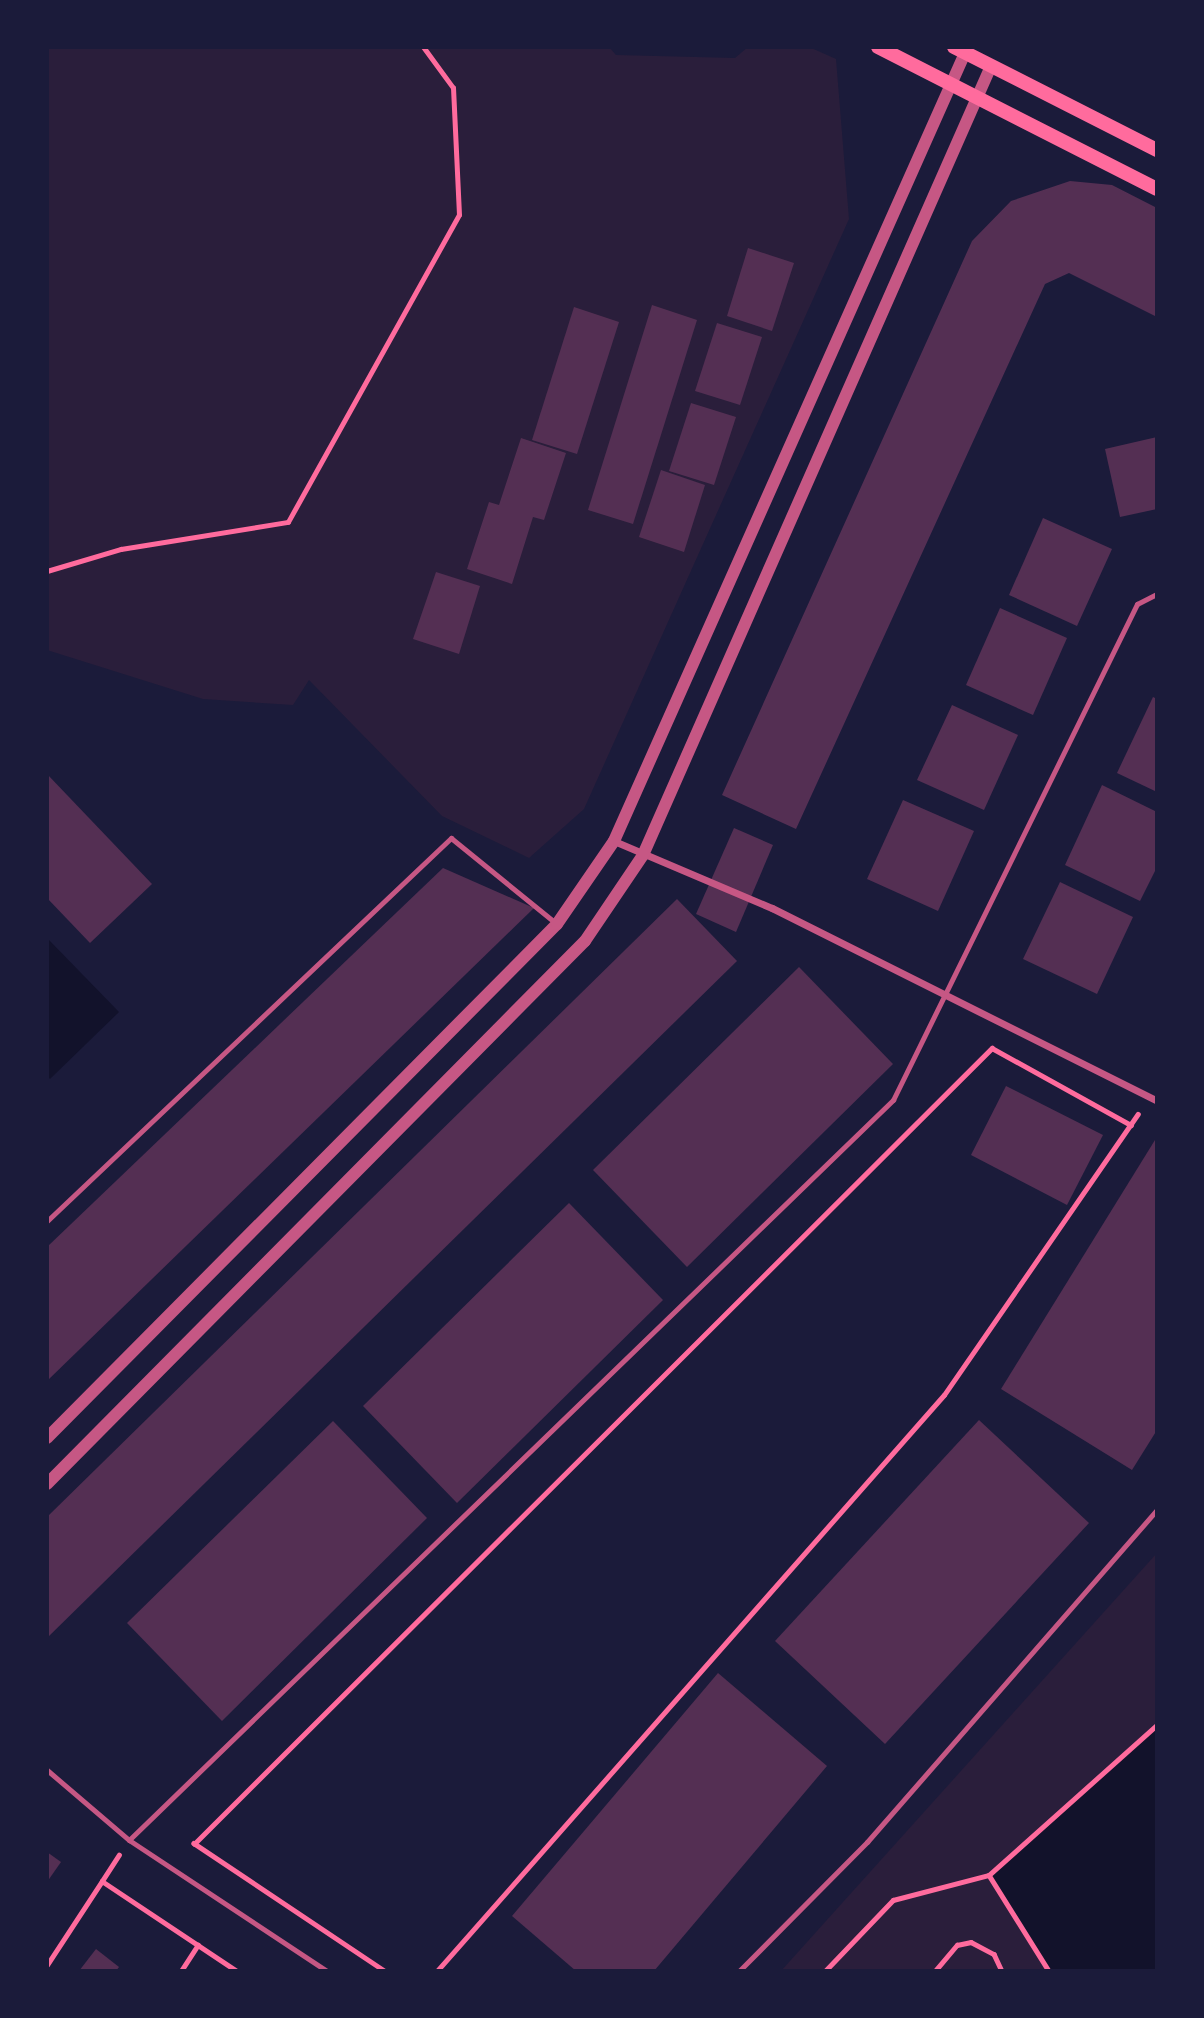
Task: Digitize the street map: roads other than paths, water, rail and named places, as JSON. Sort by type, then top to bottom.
[{"type":"main road","points":[[878,47],[1157,189]]},
{"type":"main road","points":[[960,50],[1157,150]]},
{"type":"street","points":[[47,1438],[557,924],[614,841],[950,85],[960,50]]},
{"type":"street","points":[[47,1484],[585,941],[643,855],[991,66]]},
{"type":"street","points":[[614,841],[772,908],[1157,1101]]},
{"type":"lane","points":[[129,1840],[893,1100],[942,993],[1137,604],[1157,594]]},
{"type":"lane","points":[[47,1221],[451,838],[557,924]]},
{"type":"lane","points":[[739,1971],[867,1842],[1157,1510]]},
{"type":"lane","points":[[47,1770],[129,1840],[327,1971]]}]
